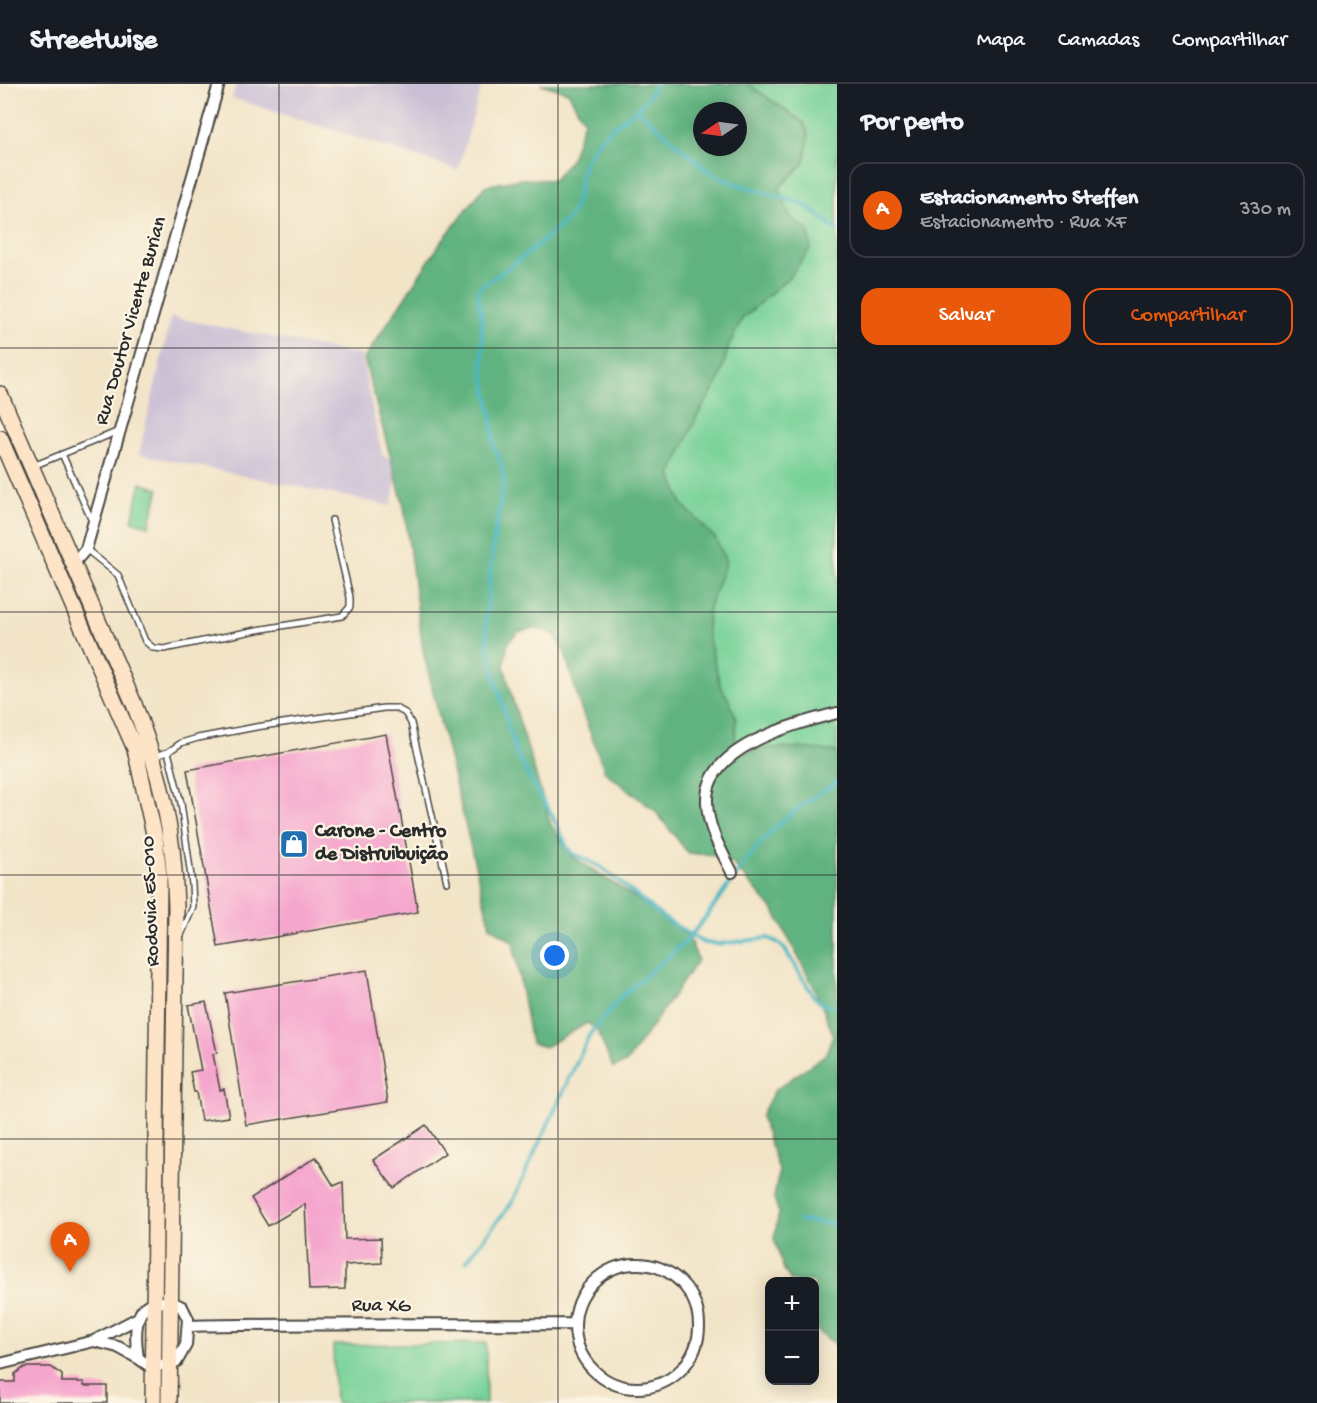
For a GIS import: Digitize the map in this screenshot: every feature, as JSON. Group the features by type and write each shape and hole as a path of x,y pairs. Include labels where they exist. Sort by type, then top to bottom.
{"main road":[{"name":"Rodovia ES-010","path":"0,394 134,704 161,754 163,791 173,844 176,882 169,1403"},
{"name":"Rodovia ES-010","path":"0,438 135,749 155,838 159,877 153,1403"}],"street":[{"name":"Rua Doutor Vicente Burian","path":"73,564 86,549 219,84"},
{"path":"732,872 713,833 707,803 710,784 721,765 751,744 778,730 837,713"},
{"path":"624,1264 644,1264 664,1269 673,1275 693,1298 699,1318 699,1339 691,1358 678,1374 669,1380 660,1385 640,1389 620,1387 601,1378 586,1363 577,1345 574,1324 578,1304 589,1286 604,1272 624,1264"},
{"path":"94,1341 118,1347 142,1362 153,1366 170,1365 177,1362 186,1345 188,1326 186,1312 182,1306 171,1302 154,1302 144,1308 136,1324 138,1358"},
{"path":"0,1364 94,1341 138,1318"},
{"name":"Rua XG","path":"188,1326 300,1323 574,1324"}],"lane":[{"path":"31,466 119,431"},
{"path":"62,454 93,523"},
{"path":"86,549 118,575 145,641 153,648 164,649 342,616 350,607 350,597 332,520"},
{"path":"161,754 189,740 337,714 396,708 405,713 411,723 447,882"}],"shaded area":[{"path":"236,84 482,84 458,170 232,98"},
{"path":"171,317 361,355 382,455 399,463 391,506 139,454"}],"green space":[{"path":"540,84 748,84 804,123 809,136 804,163 779,188 790,217 809,231 811,248 790,276 742,319 729,345 719,381 697,416 671,475 682,504 716,539 726,562 709,607 707,631 720,685 736,718 735,745 744,753 767,748 802,748 837,752 837,1346 819,1332 819,1277 788,1277 774,1239 779,1213 774,1198 779,1170 761,1116 774,1091 826,1054 833,1034 815,989 774,911 733,864 720,856 688,853 656,812 605,772 580,706 565,653 555,635 544,630 531,629 518,632 508,642 504,665 551,825 572,856 652,909 689,937 698,960 626,1063 613,1068 597,1030 587,1023 545,1047 531,1043 513,942 490,926 423,651 404,507 364,359 442,241 485,186 521,179 554,180 571,159 584,121 568,92"},
{"path":"748,84 837,84 837,752 802,748 767,748 744,753 734,745 736,718 720,685 707,631 709,607 726,561 697,520 682,504 671,475 697,416 719,381 729,345 742,319 790,276 809,231 790,217 779,188 804,163 809,136 804,123"},
{"path":"141,483 159,489 149,526 132,521"},
{"path":"486,1343 486,1403 335,1403 333,1345"}],"building":[{"path":"386,734 418,912 218,947 187,770"},
{"path":"367,970 388,1102 246,1125 225,993"},
{"path":"206,1002 217,1053 213,1054 220,1090 224,1089 229,1117 201,1121 190,1072 201,1070 188,1005"},
{"path":"426,1125 445,1153 394,1188 373,1160"},
{"path":"316,1157 334,1186 343,1182 345,1239 381,1238 382,1263 345,1265 345,1289 309,1290 305,1204 268,1226 251,1198"},
{"path":"25,1367 51,1367 62,1375 62,1382 84,1382 84,1386 107,1386 107,1403 0,1403 0,1382 15,1382 15,1374"}],"waterway":[{"path":"655,84 644,102 605,134 592,150 585,162 574,208 567,220 525,255 479,288 483,370 494,445 502,467 504,482 494,538 486,621 487,638 495,678 517,755 572,853 601,867 665,919 704,943 719,944 768,938 777,942 784,948 813,995 823,1005 837,1006"},
{"path":"637,109 704,168 739,185 803,204 837,230"},
{"path":"691,935 764,839 799,808 837,782"},
{"path":"466,1261 511,1204 590,1034 622,996 692,936"},
{"path":"800,1221 837,1224"}],"place":[{"name":"Carone - Centro de Distruibuição","path":"294,844"},
{"name":"Estacionamento Steffen","path":"70,1272"}]}
